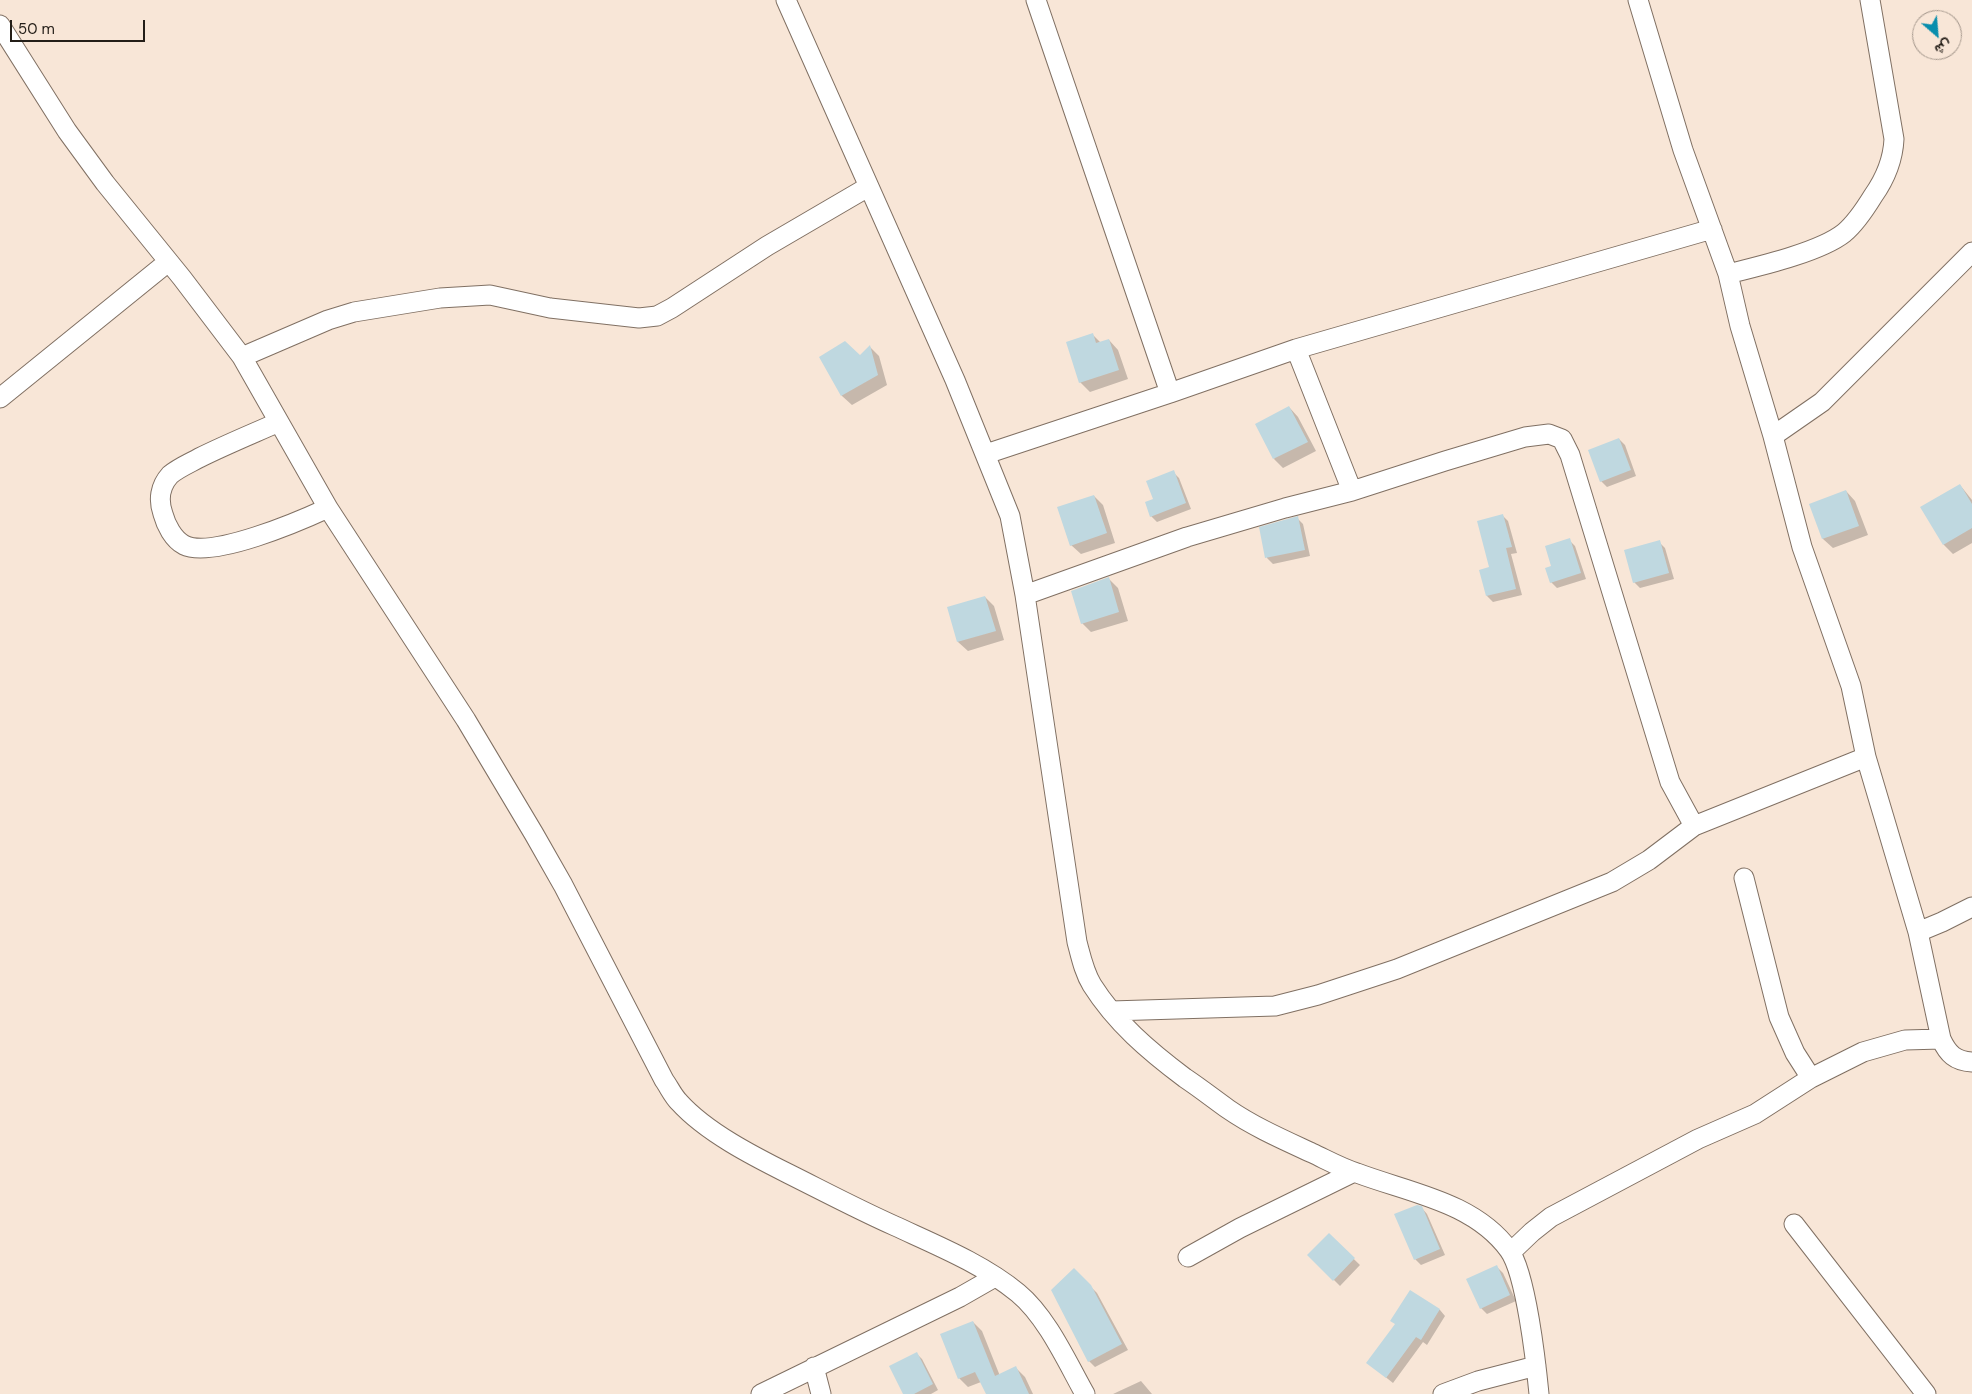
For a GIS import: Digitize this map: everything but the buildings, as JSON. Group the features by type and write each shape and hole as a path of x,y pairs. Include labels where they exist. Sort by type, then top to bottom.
{"street":[{"path":"786,0 955,380 1010,516 1025,595 1077,942 1084,967 1092,984 1111,1011 1136,1039 1229,1110 1290,1143 1354,1172 1407,1189 1458,1209 1488,1228 1511,1252 1522,1283 1539,1394"},
{"path":"1036,0 1170,393"},
{"path":"1638,0 1683,150 1728,274 1740,326 1773,436 1802,547 1851,686 1866,757 1918,932 1941,1039 1947,1051 1954,1058 1972,1062"},
{"path":"1728,274 1824,246 1845,233 1865,208 1883,180 1892,158 1894,139 1870,0"},
{"path":"0,25 67,130 105,183 182,278 242,357 328,508 466,720 534,834 568,894 664,1080 678,1102 725,1140 759,1159 931,1242 995,1277 1019,1294 1049,1331 1085,1394"},
{"path":"242,357 337,317 354,312 440,298 490,295 550,308 607,316 639,318 657,316 767,246 868,187"},
{"path":"986,454 1296,349 1712,229"},
{"path":"1773,436 1822,402 1972,252"},
{"path":"0,398 168,262"},
{"path":"1296,349 1352,491"},
{"path":"279,422 209,453 170,475 162,488 160,500 170,532 184,545 192,547 232,543 268,533 328,508"},
{"path":"1025,595 1187,537 1260,515 1352,491 1525,437 1549,434 1562,439 1570,455 1670,782 1694,826"},
{"path":"1111,1011 1275,1006 1362,981 1397,969 1612,882 1655,855 1694,826 1866,757"},
{"path":"1744,878 1778,1017 1795,1053 1811,1078"},
{"path":"1918,932 1972,907"},
{"path":"1511,1252 1551,1217 1655,1161 1766,1108 1811,1078 1837,1064 1879,1046 1911,1039 1941,1039"},
{"path":"1188,1257 1248,1224 1354,1172"},
{"path":"1794,1224 1926,1394"},
{"path":"761,1394 960,1297 995,1277"},
{"path":"1443,1394 1478,1381 1536,1366"},
{"path":"814,1367 821,1394"}]}
